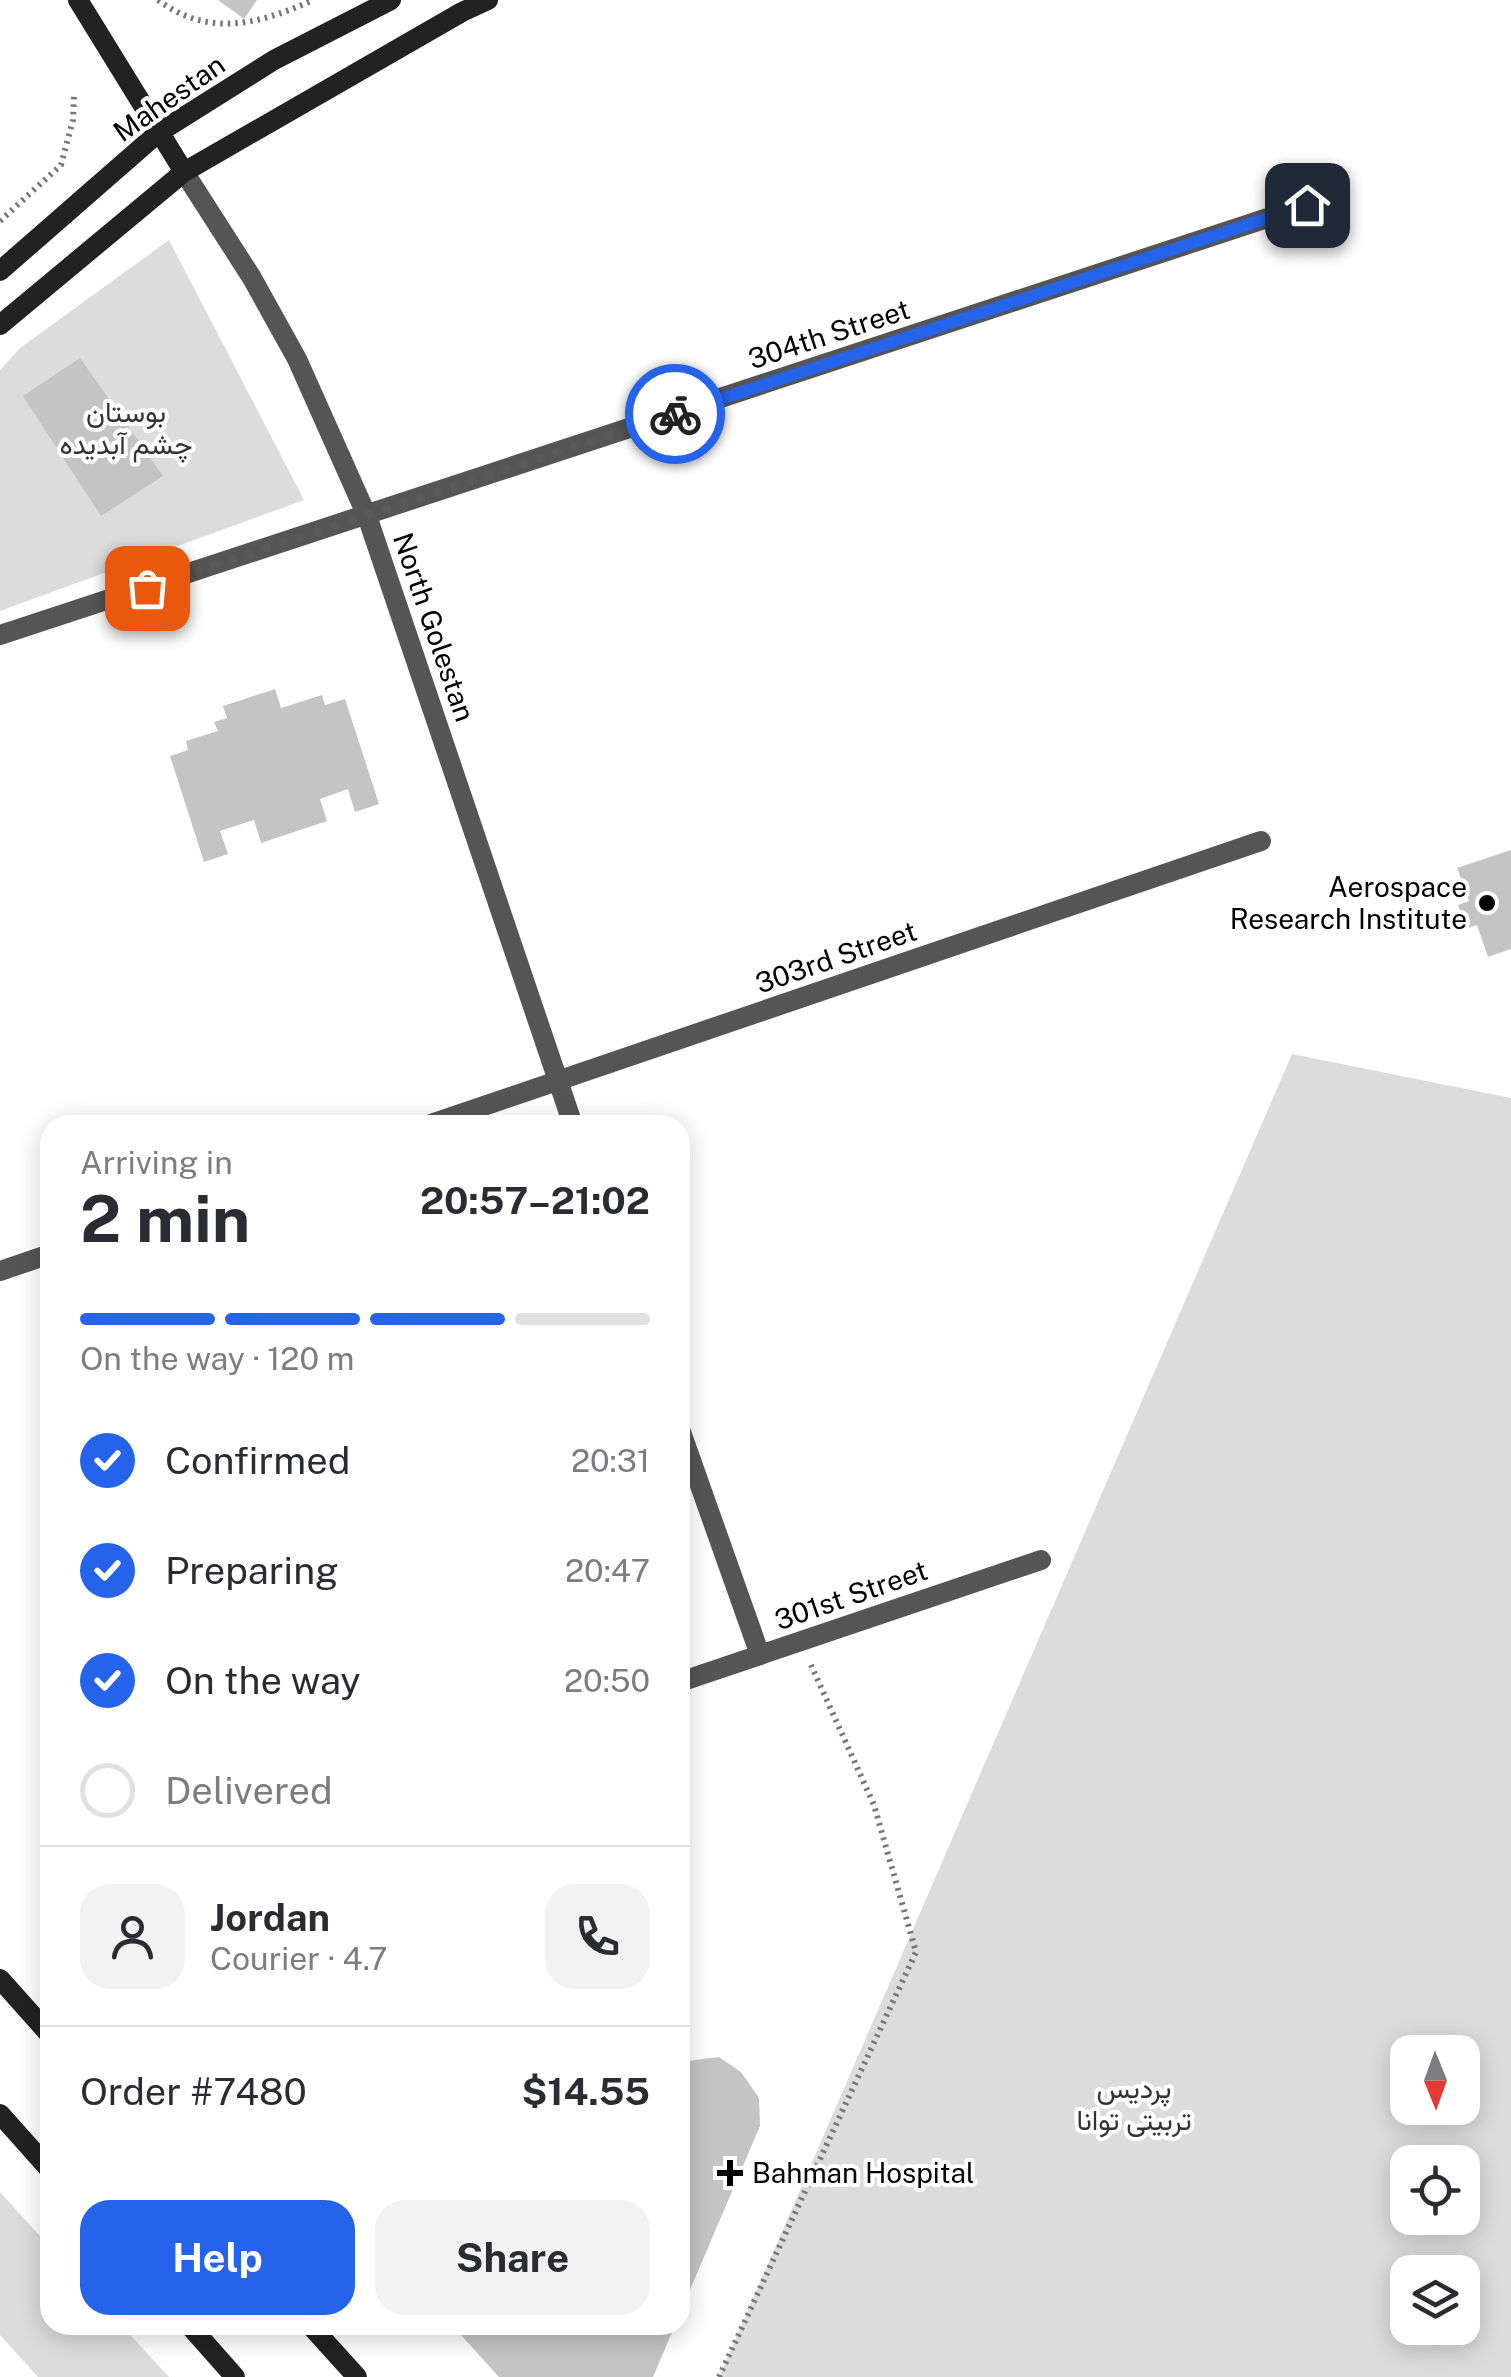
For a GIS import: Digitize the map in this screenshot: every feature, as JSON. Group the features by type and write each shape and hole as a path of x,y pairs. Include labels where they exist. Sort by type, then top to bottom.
{"street":[{"path":"78,0 184,172"},
{"name":"Mahestan","path":"0,271 158,132 274,60 390,0"},
{"path":"0,325 184,172 488,0"},
{"name":"North Golestan","path":"184,172 279,325 367,516 569,1115"},
{"name":"304th Street","path":"0,635 1307,205"},
{"name":"303rd Street","path":"457,1115 1261,841"},
{"path":"0,1270 40,1257"},
{"path":"690,1457 760,1655"},
{"name":"301st Street","path":"690,1679 1040,1560"},
{"path":"0,1979 40,2024"},
{"path":"0,2114 40,2159"},
{"path":"197,2335 235,2377"},
{"path":"319,2335 357,2377"}],"path":[{"path":"158,0 180,16 212,23 254,23 313,0"},
{"path":"0,221 61,165 74,120 74,96"},
{"path":"719,2377 916,1952 874,1805 801,1641"}],"green space":[{"name":"بوستان چشم آبدیده","path":"169,240 304,500 0,611 0,370 20,348"},
{"name":"پردیس تربیتی توانا","path":"1292,1054 1511,1098 1511,2377 719,2377"},
{"path":"0,2192 40,2236 40,2335 130,2335 169,2377 38,2377 0,2335"}],"building":[{"path":"218,0 257,0 244,19"},
{"path":"80,358 163,476 101,516 23,396"},
{"path":"275,689 281,708 322,695 325,705 345,699 379,804 355,812 348,789 320,799 327,821 261,843 254,820 220,831 228,854 204,862 170,756 188,750 186,741 218,731 214,722 227,718 223,706"},
{"name":"Aerospace Research Institute","path":"1511,850 1511,949 1488,957 1477,925 1466,929 1458,905 1469,901 1457,868"},
{"path":"719,2057 741,2072 759,2098 760,2126 690,2290 690,2061"},
{"path":"461,2335 671,2335 653,2377 499,2377"}],"way so far":[{"path":"147,588 675,414"}],"place":[{"name":"Aerospace Research Institute","path":"1487,903"},
{"name":"Bahman Hospital","path":"730,2173"}],"route":[{"path":"675,414 1307,205"}]}
